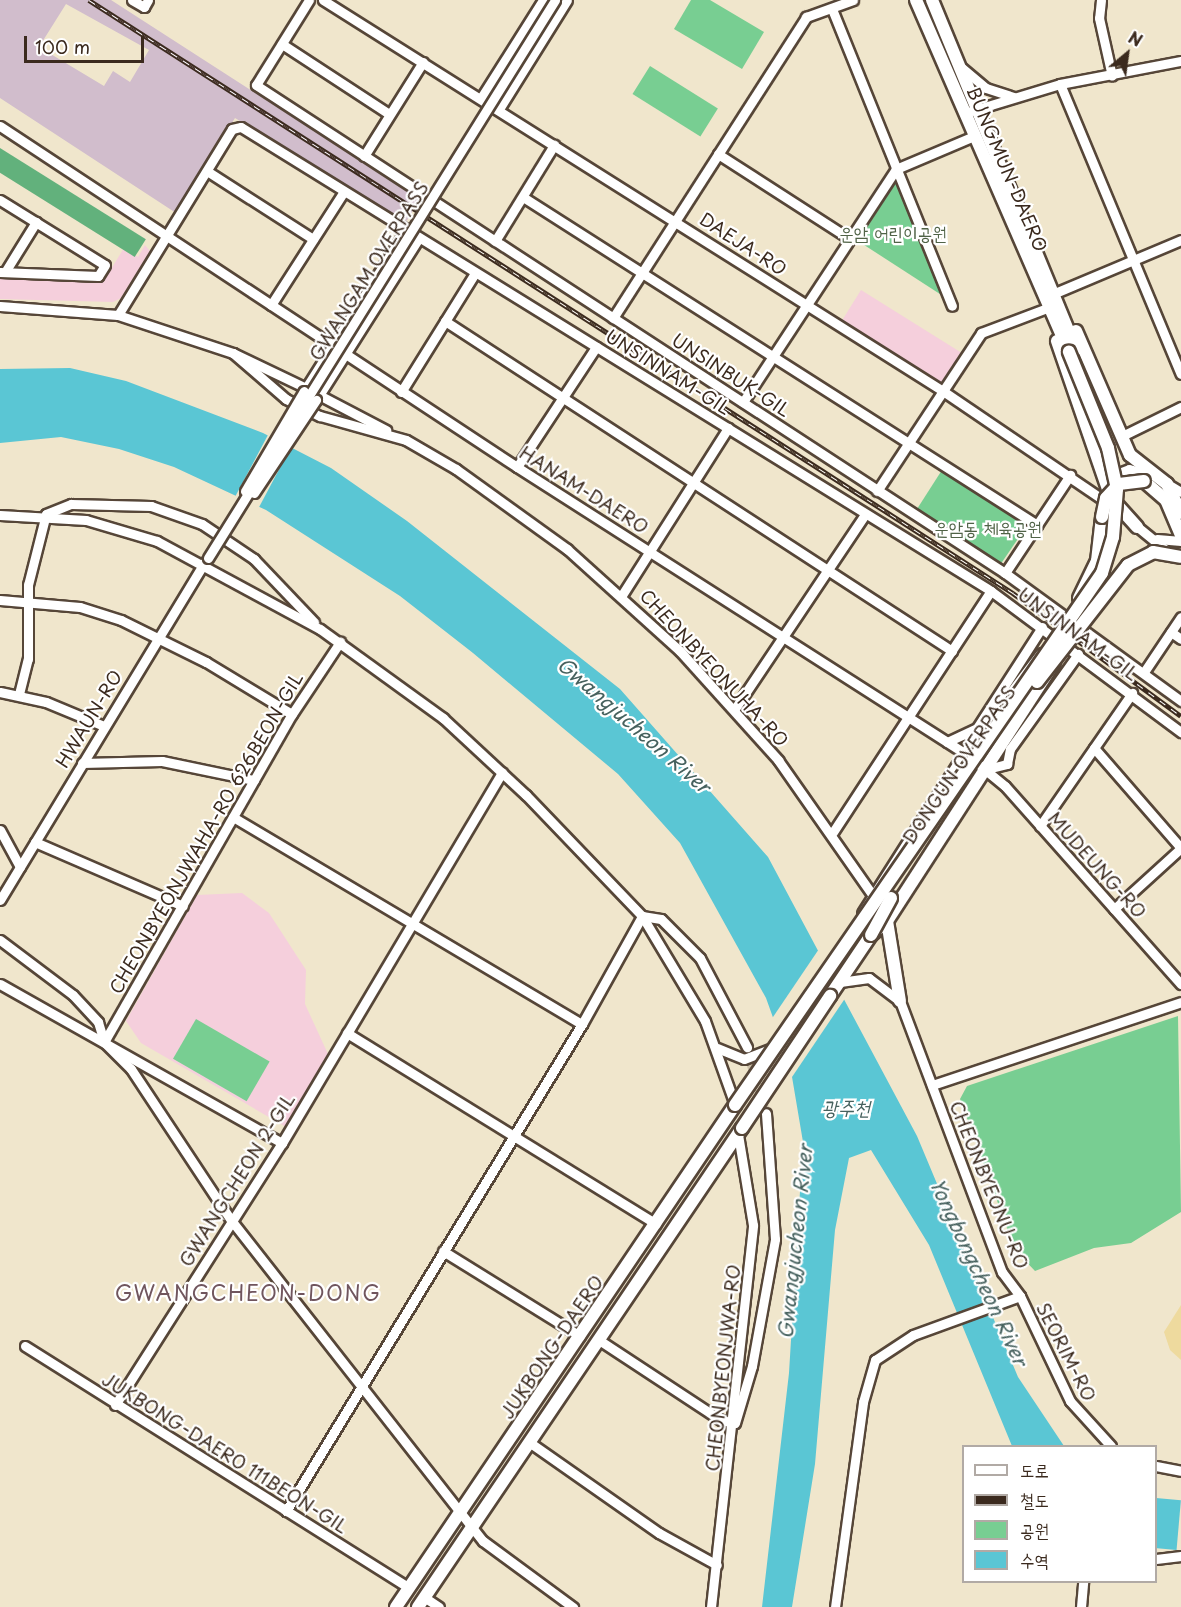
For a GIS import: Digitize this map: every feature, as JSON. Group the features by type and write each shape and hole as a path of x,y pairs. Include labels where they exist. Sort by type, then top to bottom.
{"main road":[{"name":"BUNGMUN-DAERO","path":"916,0 1047,308 1072,350"},
{"name":"BUNGMUN-DAERO","path":"932,0 1055,293 1072,350"},
{"path":"1055,293 1130,455 1167,484 1181,513"},
{"path":"1047,308 1111,498 1137,527"},
{"name":"DONGUN OVERPASS","path":"863,915 879,902 1042,655 1102,573 1118,500 1108,448 1072,350"},
{"name":"DONGUN OVERPASS","path":"1072,350 1124,486 1115,562 1084,621"},
{"name":"DONGUN OVERPASS","path":"1074,612 1097,561 1106,498 1119,484 1132,480 1157,488 1181,535"},
{"name":"DONGUN OVERPASS","path":"871,935 878,917 981,764 1084,621 1141,557 1164,552 1181,557"},
{"path":"863,915 872,894 966,754 1042,655"},
{"path":"871,935 887,921 1002,747 1054,663"},
{"name":"JUKBONG-DAERO","path":"396,1607 463,1513 863,915"},
{"path":"887,921 900,1001"},
{"name":"JUKBONG-DAERO","path":"421,1602 871,935"}],"street":[{"path":"132,0 146,4"},
{"path":"309,0 282,44 389,114"},
{"name":"DAEJA-RO","path":"323,0 943,391 1098,494 1137,527"},
{"path":"481,98 543,0"},
{"name":"GWANGAM OVERPASS","path":"208,558 555,0"},
{"path":"498,109 567,0"},
{"path":"614,318 674,220 806,17 853,0"},
{"path":"1101,0 1099,18 1112,76"},
{"path":"832,9 952,306"},
{"name":"UNSINBUK-GIL","path":"282,44 256,85 1005,573 1181,701"},
{"path":"964,114 1060,84 1112,76 1181,61"},
{"path":"364,156 423,62"},
{"path":"958,63 986,88 1014,97"},
{"path":"1060,84 1181,374"},
{"name":"HANAM-DAERO","path":"0,126 401,392 987,769"},
{"name":"UNSINNAM-GIL","path":"166,236 232,129 241,127 343,193 990,591 1132,693 1181,732"},
{"path":"743,402 896,169 974,136"},
{"path":"495,241 554,145"},
{"path":"718,154 850,239"},
{"path":"207,171 313,239"},
{"path":"271,305 343,193"},
{"path":"523,197 1036,525"},
{"path":"1,203 105,265 98,276 3,272"},
{"path":"3,272 36,222"},
{"path":"238,510 252,473 405,231"},
{"path":"118,315 166,236"},
{"path":"238,510 268,478 418,238"},
{"path":"1055,293 1181,240"},
{"path":"401,392 475,273"},
{"name":"CHEONBYEONUHA-RO","path":"0,306 118,315 233,353 305,390"},
{"path":"877,491 981,333 1047,308"},
{"path":"445,321 764,526 952,651"},
{"path":"517,467 596,347"},
{"name":"CHEONBYEONUHA-RO","path":"233,353 286,399 320,416 405,440"},
{"name":"CHEONBYEONUHA-RO","path":"317,397 405,440 506,504 622,595 734,710 833,832 872,894"},
{"path":"1122,436 1181,407"},
{"path":"622,595 728,428"},
{"path":"1098,494 1106,480 1129,469 1181,492"},
{"path":"1005,573 1070,475"},
{"path":"46,514 71,504 127,504 189,518 254,559 320,628"},
{"path":"19,694 28,659 28,598 46,514"},
{"path":"0,515 46,514 123,527 320,628 443,718 502,772 642,916 716,1046 735,1105"},
{"path":"734,710 865,514"},
{"path":"1137,527 1161,542 1181,540"},
{"path":"1137,527 1181,562"},
{"name":"HWAUN-RO","path":"0,900 158,636 208,558"},
{"path":"833,832 990,591"},
{"path":"0,600 28,598 104,613 158,636 292,714"},
{"path":"1144,672 1181,617"},
{"path":"947,742 977,728 1042,627"},
{"path":"1171,632 1181,639"},
{"name":"CHEONBYEONJWAHA-RO 626BEON-GIL","path":"104,1042 292,714 340,642"},
{"path":"987,769 1006,764 1010,749 1078,654"},
{"path":"0,692 19,694 104,726"},
{"path":"1040,826 1132,693"},
{"path":"1094,748 1181,848 1114,909"},
{"path":"82,763 162,761 254,780"},
{"name":"MUDEUNG-RO","path":"987,769 1181,984"},
{"name":"GWANGCHEON 2-GIL","path":"115,1405 282,1143 502,772"},
{"path":"233,817 582,1024"},
{"path":"0,830 20,867"},
{"path":"35,842 183,906"},
{"path":"286,1511 363,1388 513,1134 582,1024 642,916"},
{"path":"642,916 661,919 700,958 747,1047"},
{"path":"0,940 73,995 98,1022 104,1042 131,1069 231,1220 472,1526 500,1557 573,1607"},
{"path":"840,982 869,978 900,1001"},
{"path":"0,984 282,1143"},
{"name":"CHEONBYEONU-RO","path":"835,1607 870,1370 891,1346 955,1319 1020,1296 1002,1272 900,1001"},
{"path":"932,1085 1181,1002"},
{"path":"347,1033 656,1224"},
{"path":"716,1046 744,1059 772,1048"},
{"path":"599,1340 721,1420 735,1423 752,1366 775,1239 766,1113"},
{"name":"CHEONBYEONJWA-RO","path":"711,1607 735,1423 753,1225 740,1131"},
{"path":"443,1251 580,1336"},
{"name":"SEORIM-RO","path":"1020,1296 1070,1401 1110,1445"},
{"name":"JUKBONG-DAERO 111BEON-GIL","path":"25,1346 115,1405 409,1588"},
{"path":"529,1442 685,1549 717,1564"},
{"path":"1157,1466 1181,1471"},
{"path":"1157,1559 1181,1556"},
{"path":"1081,1607 1083,1583"},
{"path":"421,1602 439,1607"}],"shaded area":[{"path":"0,0 111,0 420,199 406,222 235,118 176,213 0,98","holes":["66,4 149,50 130,82 113,71 104,86 39,47"]},
{"path":"145,245 150,251 121,298 113,302 0,299 0,277 103,282 124,248 138,257"},
{"path":"861,290 961,353 940,386 840,324"},
{"path":"242,893 269,913 306,970 305,1004 328,1054 286,1127 141,1043 126,1021 197,895"}],"green space":[{"path":"691,0 710,0 764,32 742,69 674,29"},
{"path":"650,66 718,108 700,136 633,94"},
{"path":"0,148 146,239 135,257 0,173"},
{"name":"운암 어린이공원","path":"898,179 943,296 858,241"},
{"name":"운암동 체육공원","path":"942,470 1023,523 1024,530 1000,565 917,509"},
{"path":"1178,1016 1181,1212 1131,1243 1094,1248 1035,1271 1015,1250 960,1099 967,1086"},
{"path":"196,1019 270,1062 247,1101 173,1059"}],"sand":[{"path":"1181,1305 1181,1360 1170,1350 1164,1332"}],"water":[{"name":"광주천","path":"70,368 126,381 263,433 331,468 407,521 620,689 768,857 917,1136 1018,1377 1063,1445 1012,1445 929,1245 871,1150 849,1158 835,1230 815,1464 792,1607 762,1607 789,1373 803,1142 790,1065 766,998 680,843 618,774 473,653 400,596 266,510 174,467 119,449 61,437 0,443 0,369"},
{"path":"1157,1498 1181,1500 1177,1550 1157,1548"}],"pier":[{"path":"269,433 292,445 257,511 234,499"},
{"path":"821,946 848,994 790,1080 771,1020"}],"tunnel":[{"path":"747,1050 766,1113"}],"railway":[{"path":"89,0 1013,593 1181,716"}],"district":[{"name":"GWANGCHEON-DONG","path":"248,1292"}],"water label":[{"name":"Gwangjucheon River","path":"634,725"},
{"name":"Gwangjucheon River","path":"795,1242"},
{"name":"Yongbongcheon River","path":"979,1272"}]}
